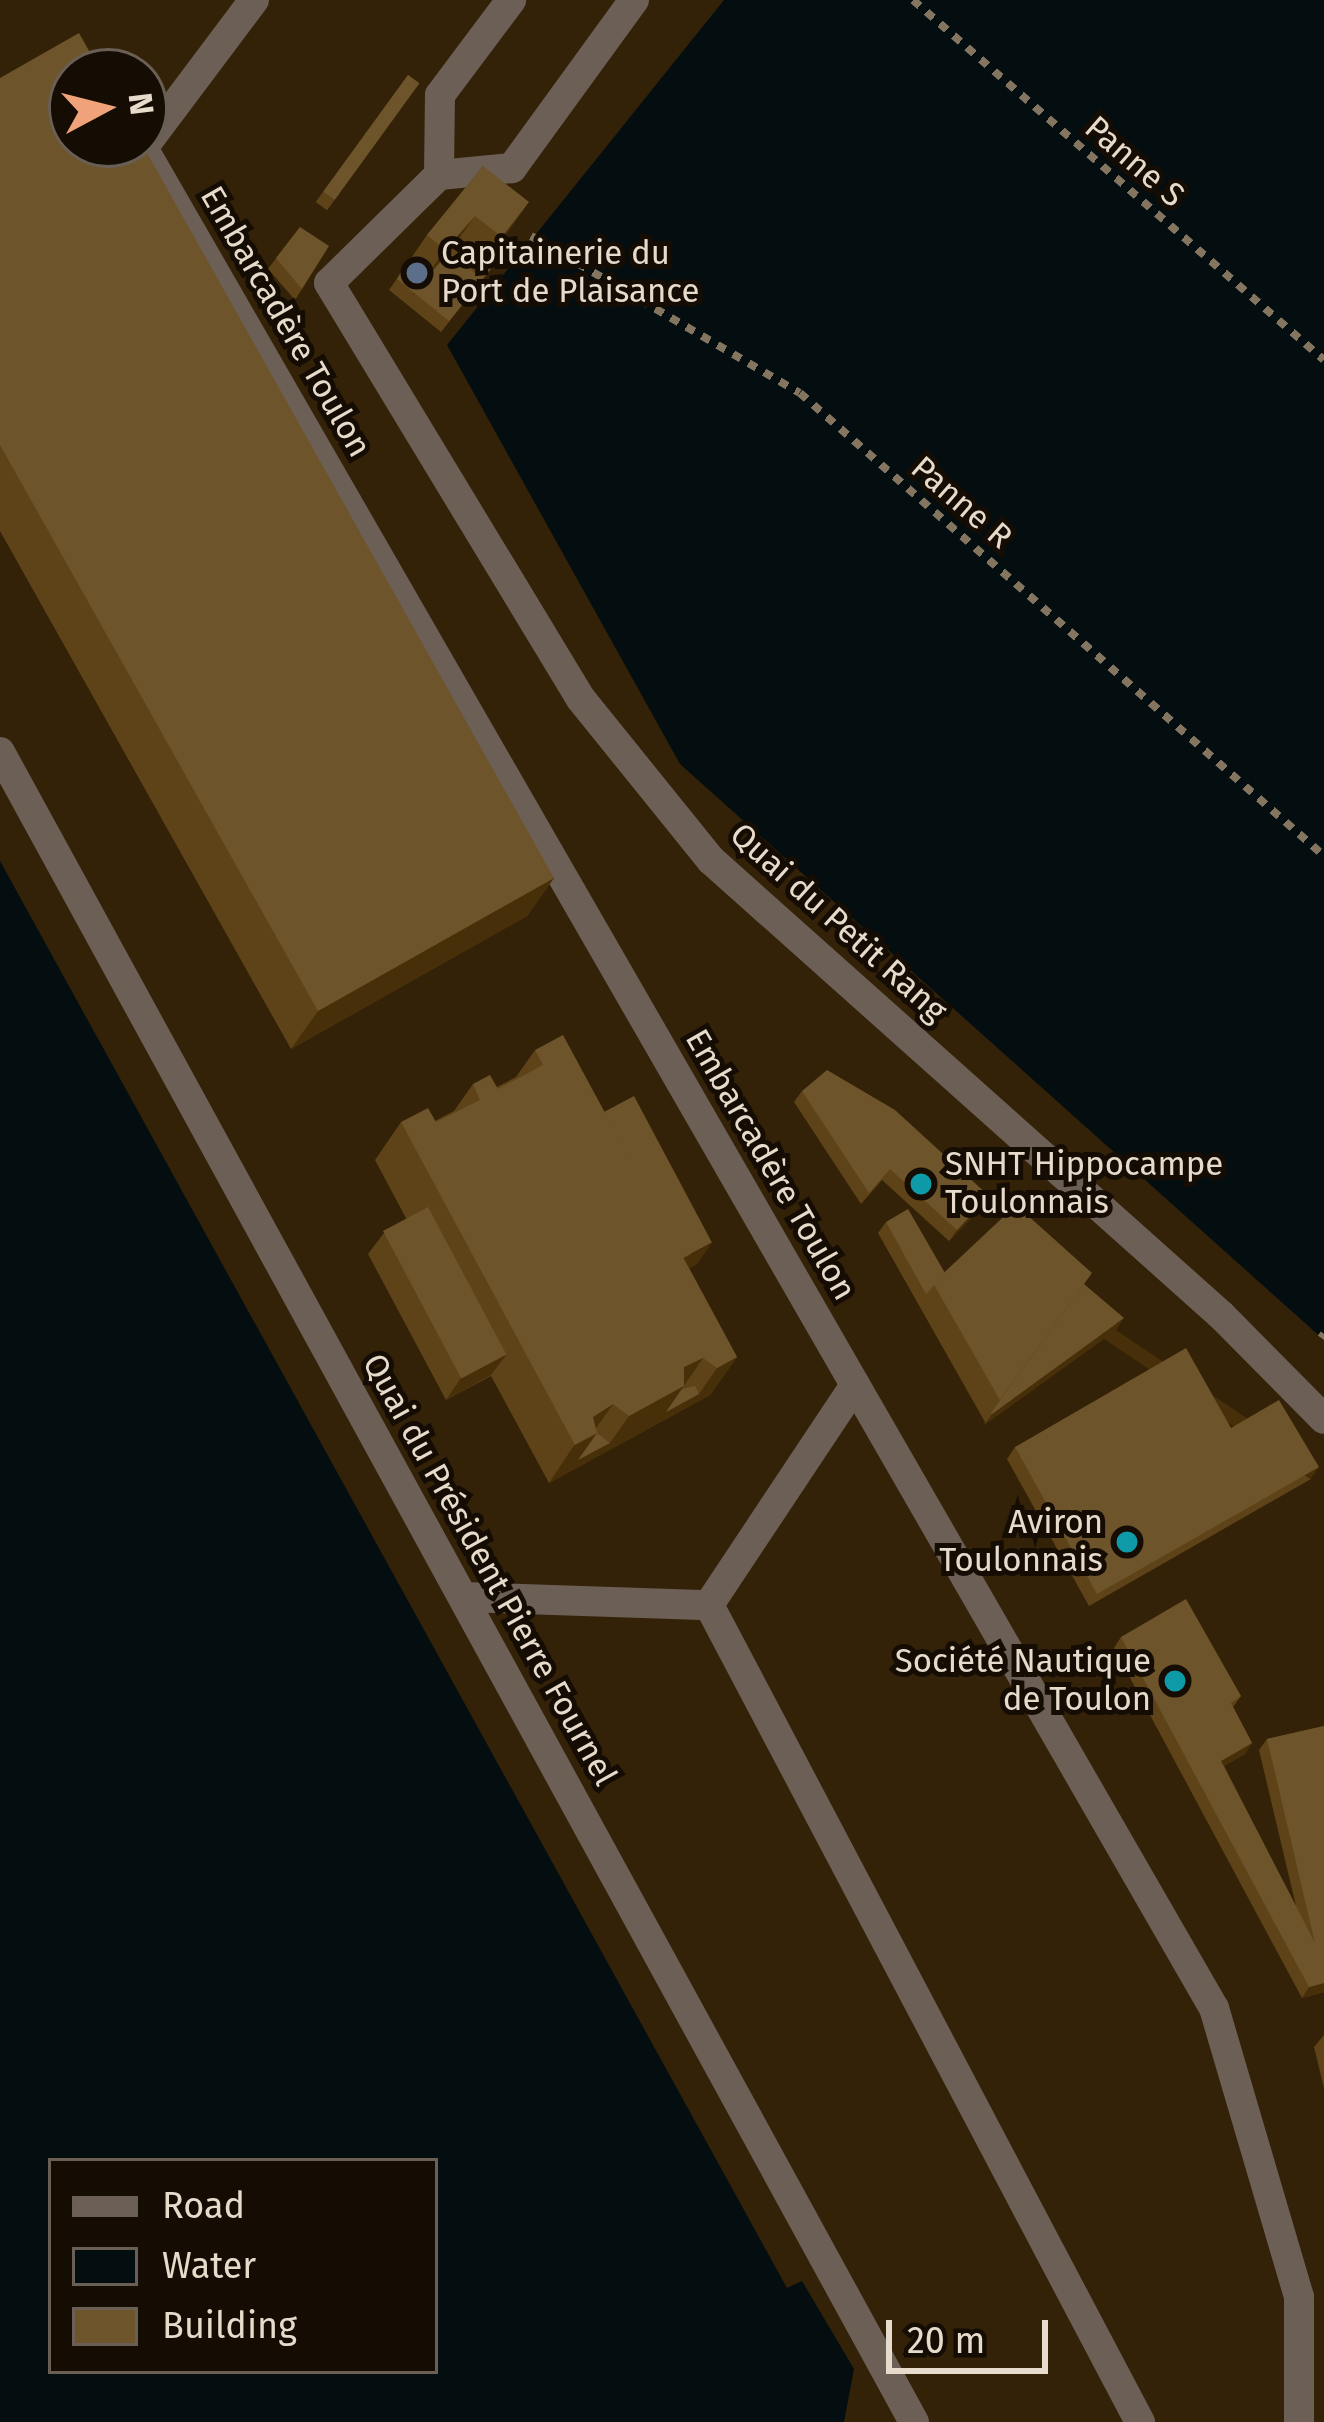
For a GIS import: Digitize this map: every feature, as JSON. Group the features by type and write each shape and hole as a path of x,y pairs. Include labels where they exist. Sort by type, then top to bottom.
{"lane":[{"name":"Embarcadère Toulon","path":"254,0 143,148 1214,2008 1299,2297 1299,2422"},
{"path":"511,0 440,95 439,176 512,168 634,0"},
{"name":"Quai du Petit Rang","path":"439,176 329,283 581,699 711,860 1221,1315 1324,1419"},
{"name":"Quai du Président Pierre Fournel","path":"0,752 914,2422"},
{"path":"709,1605 855,1385"},
{"path":"463,1597 709,1605"},
{"path":"709,1605 1140,2422"}],"path":[{"name":"Panne S","path":"913,0 1324,360"},
{"name":"Panne R","path":"531,236 800,393 1324,856"}],"water":[{"path":"724,0 1324,0 1324,1340 680,764 447,345"},
{"path":"0,861 787,2288 802,2281 854,2369 844,2422 0,2422"}],"building":[{"path":"79,33 87,48 53,48"},
{"path":"48,51 48,168 155,168 554,878 318,1011 0,445 0,78"},
{"path":"408,75 419,83 335,200 323,191"},
{"path":"483,166 529,202 502,237 475,216 445,250 427,235"},
{"path":"300,227 329,246 302,289 276,258"},
{"path":"504,239 510,245 449,321 397,279 401,272 419,286 449,252 476,274"},
{"path":"563,1035 737,1357 717,1368 703,1358 684,1367 684,1386 629,1416 613,1404 593,1417 597,1433 575,1445 401,1122 428,1108 436,1122 480,1100 473,1084 490,1075 498,1089 543,1065 535,1050"},
{"path":"827,1070 895,1110 989,1196 957,1230 890,1169 869,1193 802,1091"},
{"path":"634,1096 712,1243 682,1259 604,1112"},
{"path":"1016,1205 1092,1273 1000,1400 933,1283"},
{"path":"428,1207 506,1354 461,1378 383,1231"},
{"path":"908,1209 945,1273 926,1294 886,1222"},
{"path":"1084,1284 1124,1318 992,1414 991,1413"},
{"name":"Aviron Toulonnais","path":"1186,1348 1231,1428 1279,1400 1319,1467 1097,1594 1015,1447"},
{"path":"695,1386 699,1394 666,1412 682,1389"},
{"path":"597,1433 610,1443 578,1460"},
{"path":"1186,1599 1241,1696 1231,1703 1252,1743 1221,1761 1315,1943 1267,1739 1324,1726 1324,1983 1309,1987 1121,1637"}],"place":[{"name":"Capitainerie du Port de Plaisance","path":"417,273"},
{"name":"SNHT Hippocampe Toulonnais","path":"921,1184"},
{"name":"Aviron Toulonnais","path":"1127,1542"},
{"name":"Société Nautique de Toulon","path":"1175,1681"}]}
